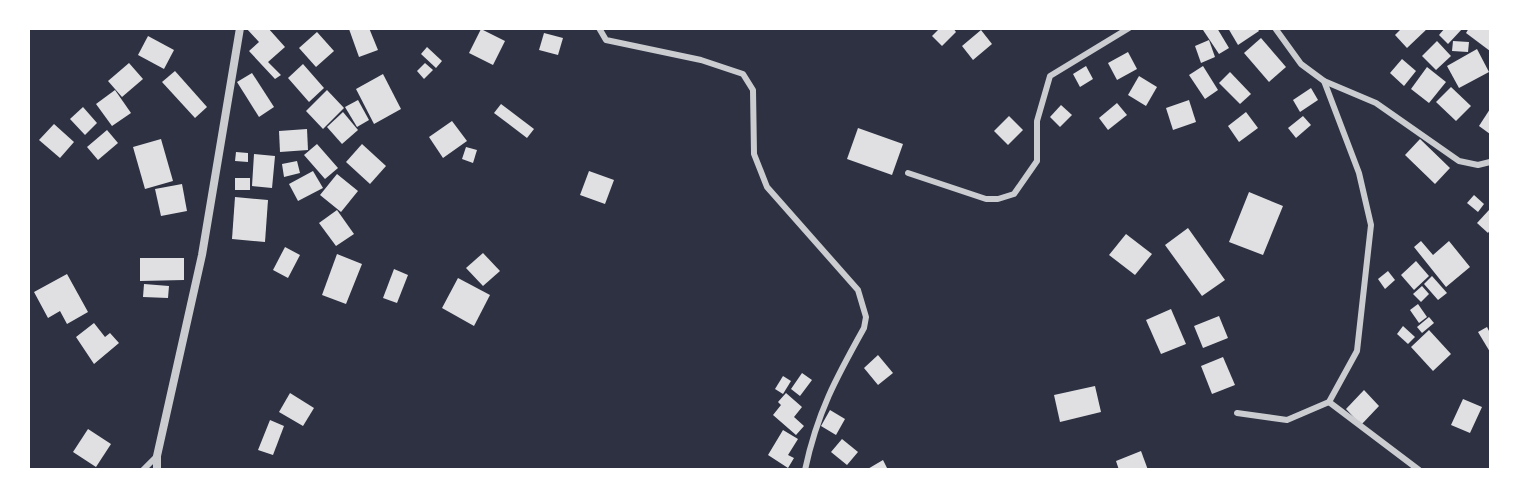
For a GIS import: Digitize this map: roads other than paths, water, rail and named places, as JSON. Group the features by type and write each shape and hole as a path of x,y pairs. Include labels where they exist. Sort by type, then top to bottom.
{"street":[{"path":"157,470 157,456 202,255 240,28"},
{"path":"599,28 606,40 701,60 743,74 753,90 754,154 767,187 858,290 866,317 864,328 827,394 812,436 806,470"},
{"path":"908,173 986,199 998,200 1014,194 1037,161 1037,121 1050,76 1129,28"},
{"path":"1275,28 1301,64 1324,81 1376,103 1459,161 1478,165 1491,162"},
{"path":"1238,413 1287,420 1329,402 1357,351 1371,225 1359,173 1324,81"},
{"path":"1329,402 1419,470"},
{"path":"143,470 157,456"}]}
